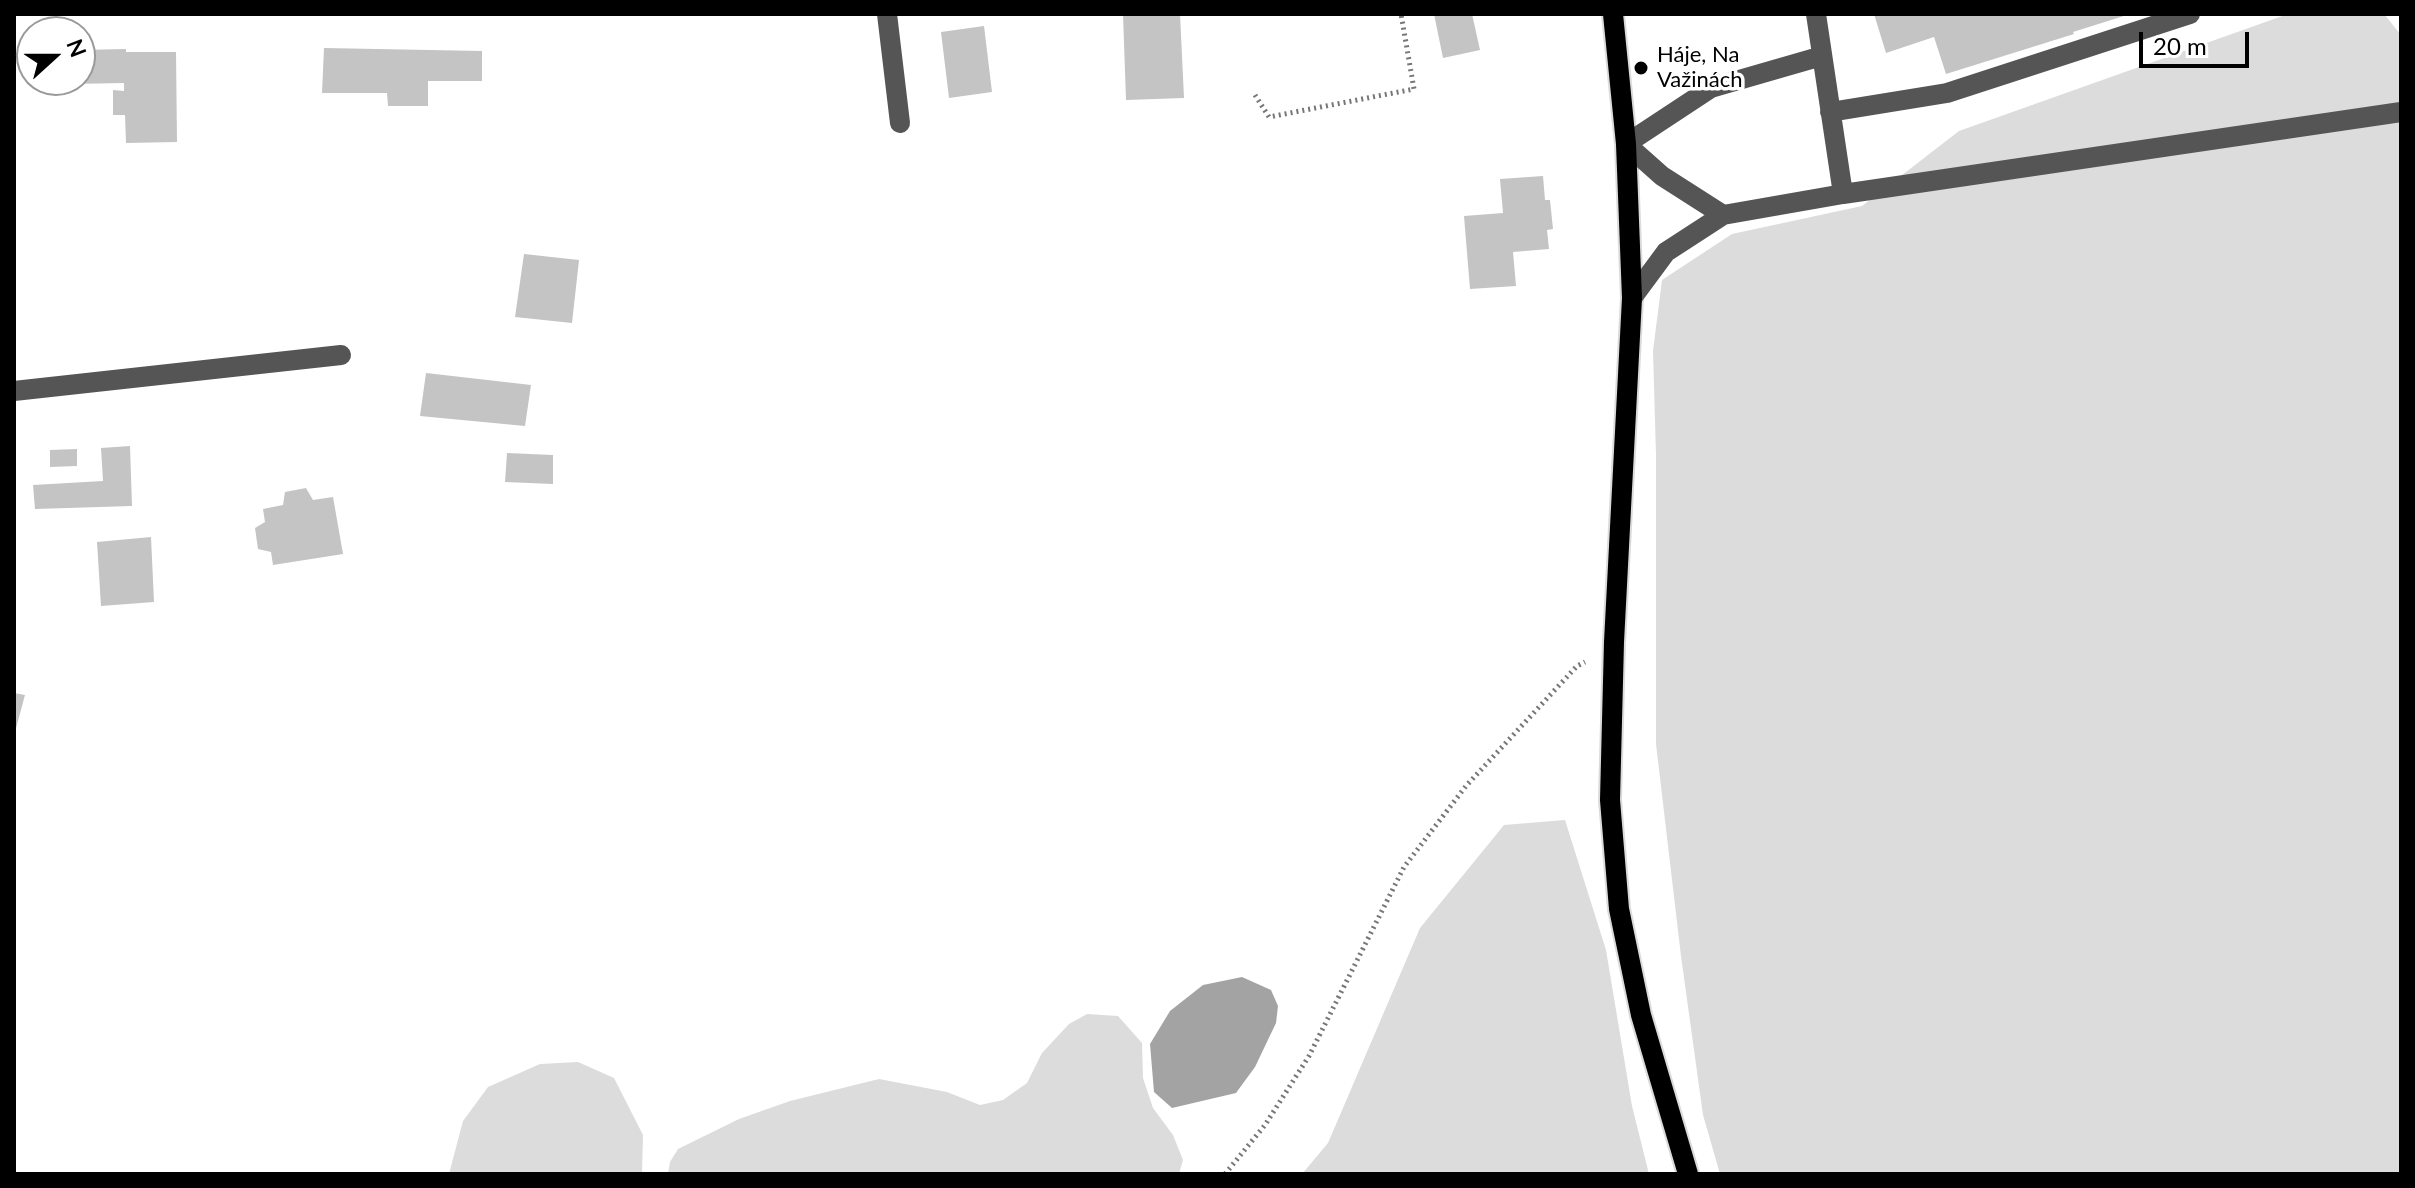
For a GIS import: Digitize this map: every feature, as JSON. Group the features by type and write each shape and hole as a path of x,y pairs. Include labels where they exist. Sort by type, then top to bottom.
{"main road":[{"path":"1613,14 1626,144 1632,298 1614,642 1610,800 1619,909 1641,1015 1688,1174"}],"street":[{"path":"892,14 900,123"},
{"path":"1816,14 1843,194"},
{"path":"1830,112 1947,93 2190,14"},
{"path":"1723,215 1662,176 1626,144 1711,88 1822,56"},
{"path":"1632,298 1666,252 1723,215 1843,194 2401,112"},
{"path":"14,391 341,355"}],"path":[{"path":"1255,95 1269,117 1414,89 1401,14"},
{"path":"1225,1174 1265,1125 1309,1056 1404,867 1466,786 1577,666 1614,642"}],"shaded area":[{"path":"2288,14 2384,14 2401,35 2401,1174 1720,1174 1703,1115 1656,744 1653,351 1662,280 1732,234 1862,206 1959,131"},
{"path":"1565,820 1606,950 1632,1106 1649,1174 1302,1174 1328,1143 1420,928 1504,825"},
{"path":"1242,977 1271,990 1278,1006 1276,1023 1255,1067 1236,1093 1172,1108 1154,1092 1150,1044 1170,1011 1203,985"},
{"path":"1087,1014 1118,1016 1142,1043 1143,1078 1153,1108 1173,1135 1183,1160 1179,1174 668,1174 670,1162 678,1149 739,1119 790,1101 879,1079 947,1092 980,1105 1003,1100 1027,1083 1042,1053 1069,1024"},
{"path":"578,1062 614,1078 643,1135 642,1174 449,1174 463,1121 488,1087 540,1064"}],"building":[{"path":"1123,14 1180,14 1184,98 1126,100"},
{"path":"1434,14 1472,14 1480,50 1443,58"},
{"path":"1874,14 2127,15 1946,74 1934,37 1886,53"},
{"path":"984,26 992,92 949,98 941,32"},
{"path":"324,48 482,51 482,81 428,81 428,106 388,106 387,93 322,93"},
{"path":"96,50 176,52 177,142 126,143 125,115 113,115 113,90 124,91 124,83 96,84"},
{"path":"1543,176 1545,200 1550,200 1553,229 1547,230 1549,249 1513,252 1516,286 1470,289 1464,216 1503,213 1500,179"},
{"path":"524,254 579,260 572,323 515,317"},
{"path":"426,373 531,385 525,426 420,416"},
{"path":"130,446 132,506 35,509 33,485 103,481 101,448"},
{"path":"77,449 77,466 50,467 50,450"},
{"path":"507,453 553,455 553,484 505,482"},
{"path":"306,488 313,500 333,497 343,554 273,565 271,552 258,549 255,528 265,522 263,509 283,505 285,492"},
{"path":"151,537 154,602 101,606 97,542"},
{"path":"14,693 25,695 15,732 14,732"}],"place":[{"name":"Háje, Na Važinách","path":"1641,68"}]}
